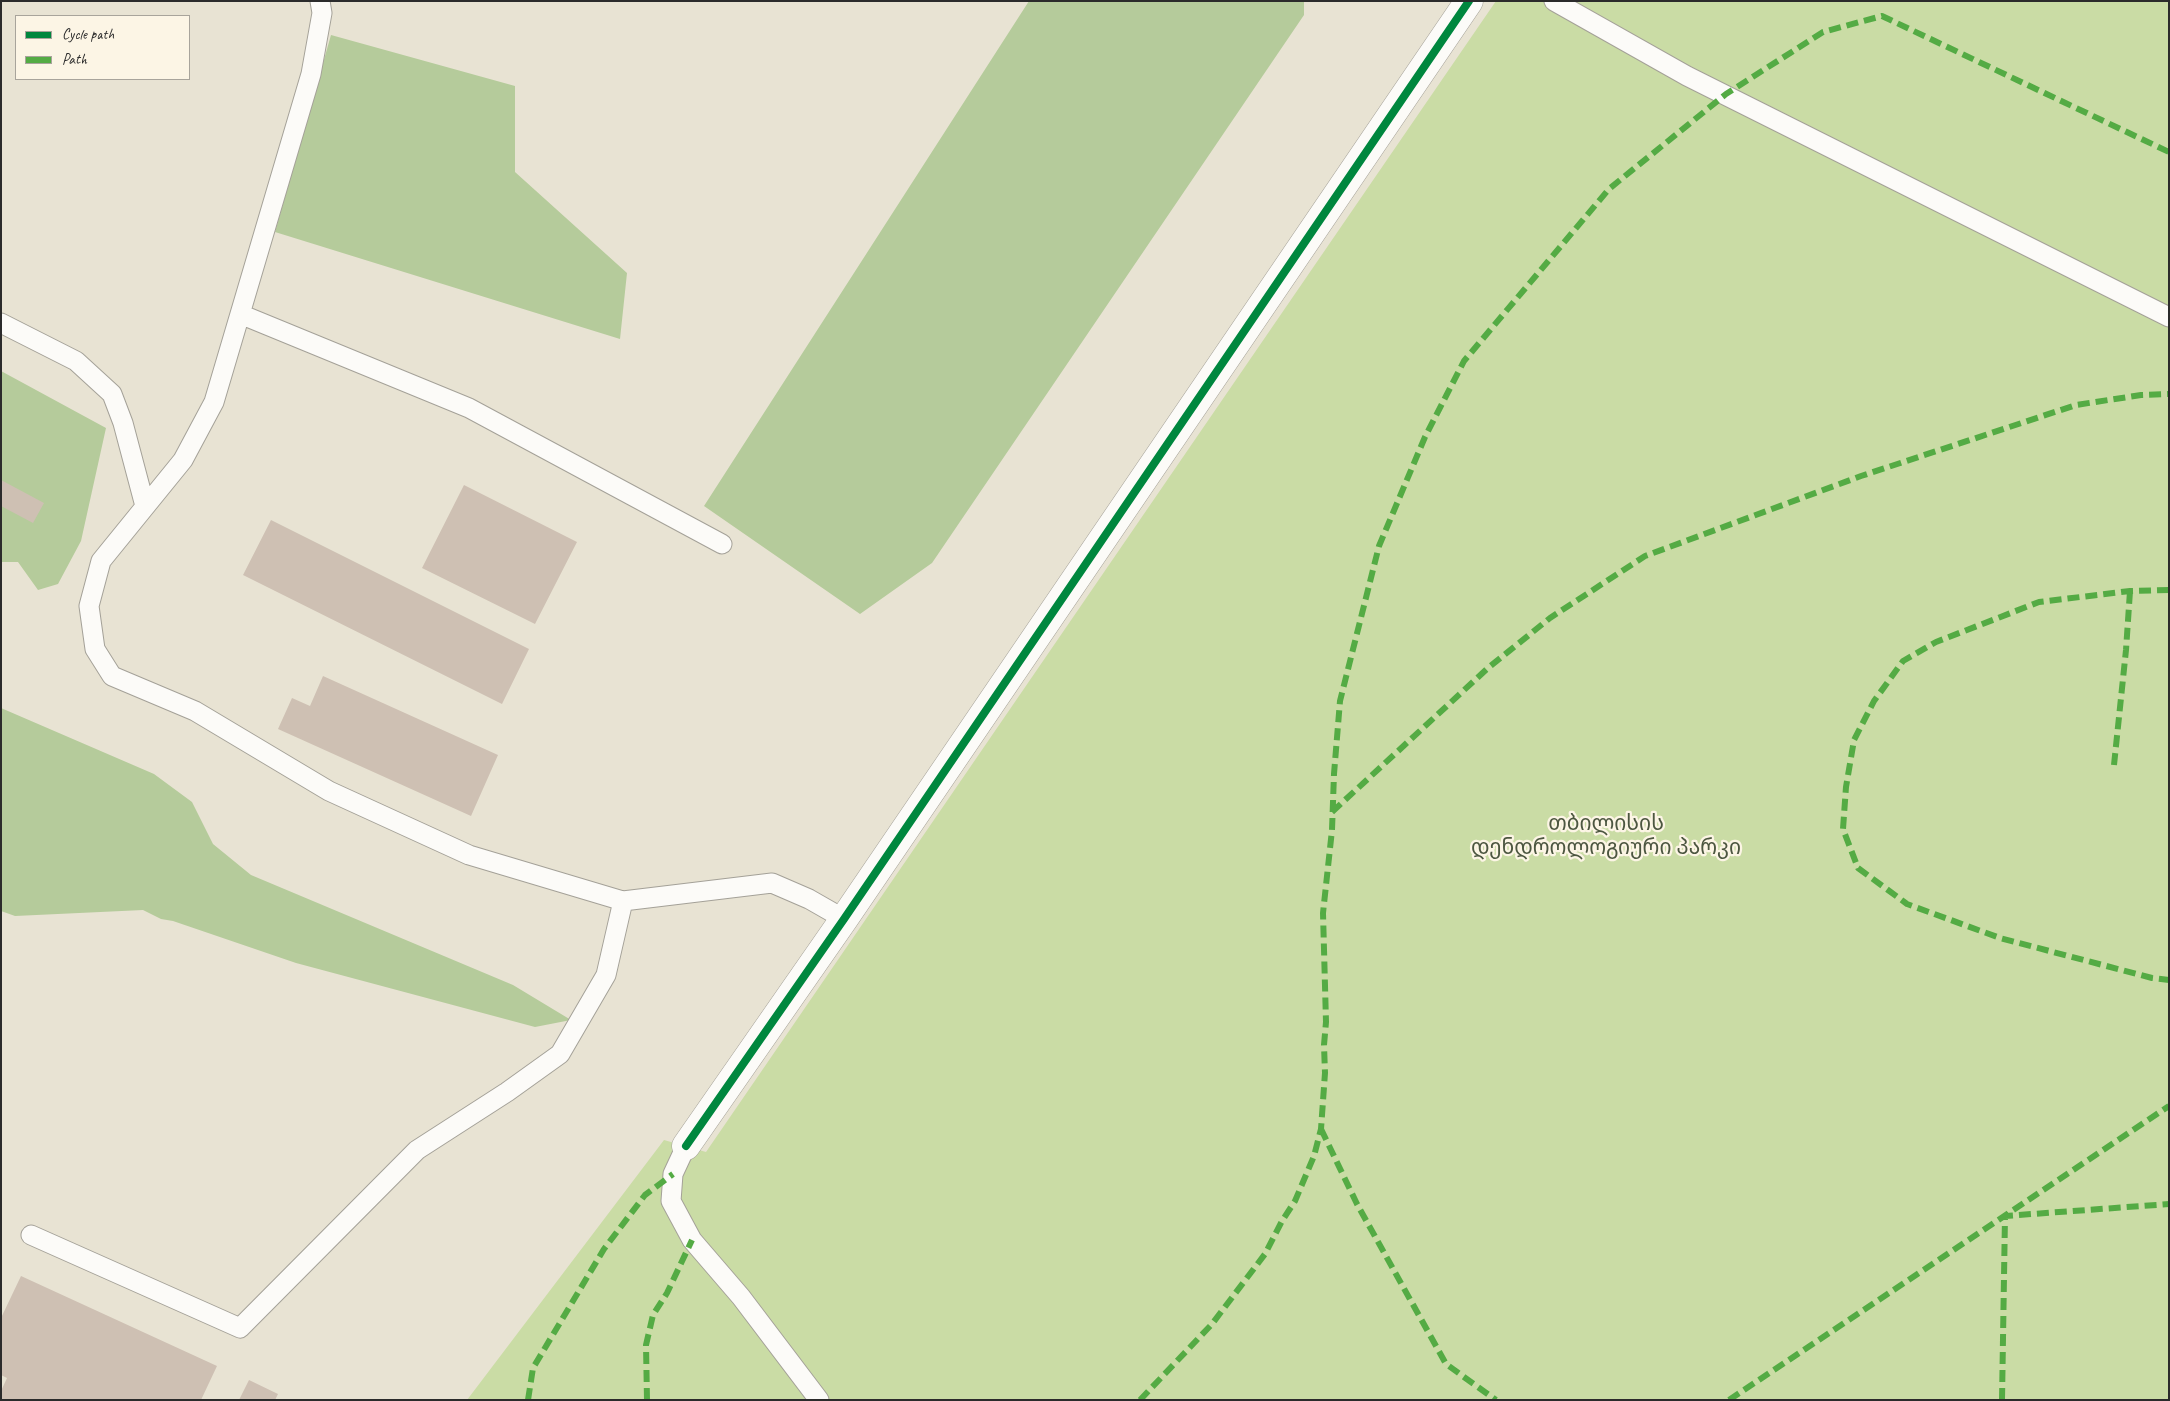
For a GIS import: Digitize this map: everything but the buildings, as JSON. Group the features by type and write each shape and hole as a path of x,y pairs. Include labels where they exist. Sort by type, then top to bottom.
{"street":[{"path":"686,1146 844,919 1468,1"}],"lane":[{"path":"320,1 322,13 311,74 214,402 183,460 101,561 89,606 95,649 112,676 195,711 329,791 469,855 624,901 772,883 809,899 844,919"},
{"path":"1554,1 1687,76 2169,317"},
{"path":"240,314 469,408 722,544"},
{"path":"1,323 76,361 112,394 123,424 145,506"},
{"path":"31,1236 240,1328 417,1150 507,1092 560,1054 606,975 624,901"},
{"path":"686,1146 673,1174 671,1201 692,1240 741,1297 819,1400"}],"green space":[{"path":"1029,1 1304,1 1304,15 932,563 860,614 704,506"},
{"name":"თბილისის დენდროლოგიური პარკი","path":"1496,1 2169,1 2169,1400 467,1400 664,1140 706,1152"},
{"path":"331,35 515,86 515,172 627,273 620,339 275,232"},
{"path":"1,371 106,428 81,541 58,584 38,590 18,562 1,562"},
{"path":"1,708 154,774 192,802 213,844 251,875 513,985 571,1020 535,1027 296,963 173,921 161,919 143,910 15,916 1,911"}],"marked path":[{"path":"1140,1400 1212,1324 1265,1254 1295,1201 1314,1156 1321,1129 1325,1073 1324,1045 1326,1022 1323,913 1332,830 1340,701 1379,546 1425,437 1464,361 1609,189 1726,94 1823,32 1882,16 2169,152"},
{"path":"1332,812 1488,668 1550,618 1645,556 1861,476 2076,405 2141,395 2169,394"},
{"path":"2169,590 2130,591 2039,602 1936,642 1903,661 1874,701 1854,740 1846,787 1843,829 1858,868 1907,904 2000,938 2152,978 2169,980"},
{"path":"2114,765 2130,591"},
{"path":"1729,1400 2169,1106"},
{"path":"1321,1129 1357,1204 1446,1364 1496,1400"},
{"path":"528,1400 533,1368 604,1249 645,1195 673,1174"},
{"path":"2002,1400 2005,1216 2169,1204"},
{"path":"647,1400 646,1345 653,1315 667,1293 692,1240"}],"cycle path":[{"path":"686,1146 844,919 1469,1"}]}
